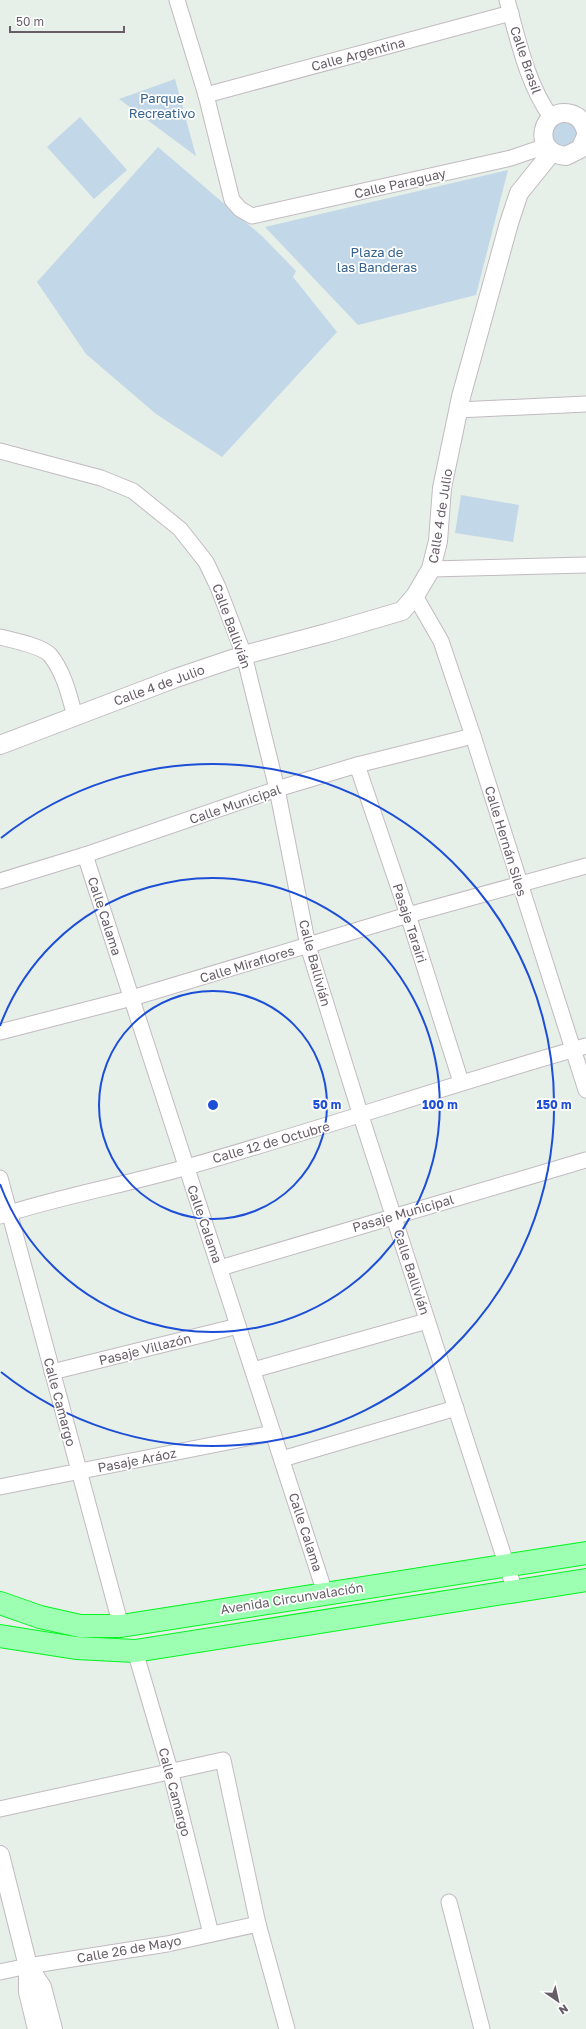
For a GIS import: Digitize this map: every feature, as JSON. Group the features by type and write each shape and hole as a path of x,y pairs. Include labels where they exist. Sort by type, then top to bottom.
{"highway":[{"name":"Avenida Circunvalación","path":"0,1603 40,1618 80,1626 120,1626 586,1553"},
{"path":"0,1636 76,1648 134,1651 586,1580"}],"street":[{"path":"177,0 206,94"},
{"name":"Calle Argentina","path":"206,94 509,7"},
{"name":"Calle Brasil","path":"509,7 524,62 542,104 551,117"},
{"name":"Calle Paraguay","path":"206,94 232,200 240,210 252,216 549,149"},
{"path":"583,120 562,113 551,117 547,122 543,134 549,149 559,155 572,155 580,149 586,140 586,136"},
{"name":"Calle 4 de Julio","path":"0,745 176,678 244,654 327,633 402,610 415,596 431,569 438,541 442,488 449,460 458,410 519,193 549,149"},
{"path":"458,410 586,404"},
{"name":"Calle Ballivián","path":"0,451 101,478 133,491 180,529 206,562 244,654 277,789 308,946 393,1216 515,1591"},
{"path":"431,569 586,565"},
{"name":"Calle Hernán Siles","path":"415,596 441,641 520,885 580,1047 586,1090"},
{"path":"0,637 22,642 49,654 64,678 75,716"},
{"name":"Calle Municipal","path":"0,880 85,855 277,789 357,765 473,736"},
{"name":"Pasaje Tarairi","path":"357,765 408,915 461,1082"},
{"name":"Calle Calama","path":"85,855 185,1167 220,1268 325,1593"},
{"name":"Calle Miraflores","path":"0,1032 132,998 408,915 586,866"},
{"name":"Calle 12 de Octubre","path":"5,1214 185,1167 361,1116 461,1082 580,1047"},
{"name":"Pasaje Municipal","path":"220,1268 586,1160"},
{"name":"Calle Camargo","path":"0,1178 5,1214 52,1372 120,1626"},
{"path":"253,1370 427,1321"},
{"name":"Pasaje Villazón","path":"52,1372 238,1326"},
{"path":"282,1459 456,1408"},
{"name":"Pasaje Aráoz","path":"0,1487 274,1433"},
{"name":"Calle Camargo","path":"134,1651 170,1770 211,1934"},
{"path":"0,1808 170,1770 223,1760 258,1924 287,2029"},
{"path":"0,1855 28,1966 28,1992 37,2029"},
{"path":"449,1902 482,2029"},
{"name":"Calle 26 de Mayo","path":"0,1972 28,1966 167,1944 258,1924"},
{"path":"28,1966 42,1987 54,2029"}],"green space":[{"name":"Parque Recreativo","path":"175,79 196,156 119,99"},
{"path":"80,117 127,170 94,199 47,147"},
{"path":"557,121 572,121 579,134 572,147 554,146 550,128"},
{"path":"158,147 263,237 296,271 293,277 337,332 222,457 156,414 86,354 37,282"},
{"name":"Plaza de las Banderas","path":"508,170 476,295 358,325 265,227"},
{"path":"461,495 519,505 513,542 455,533"}]}
